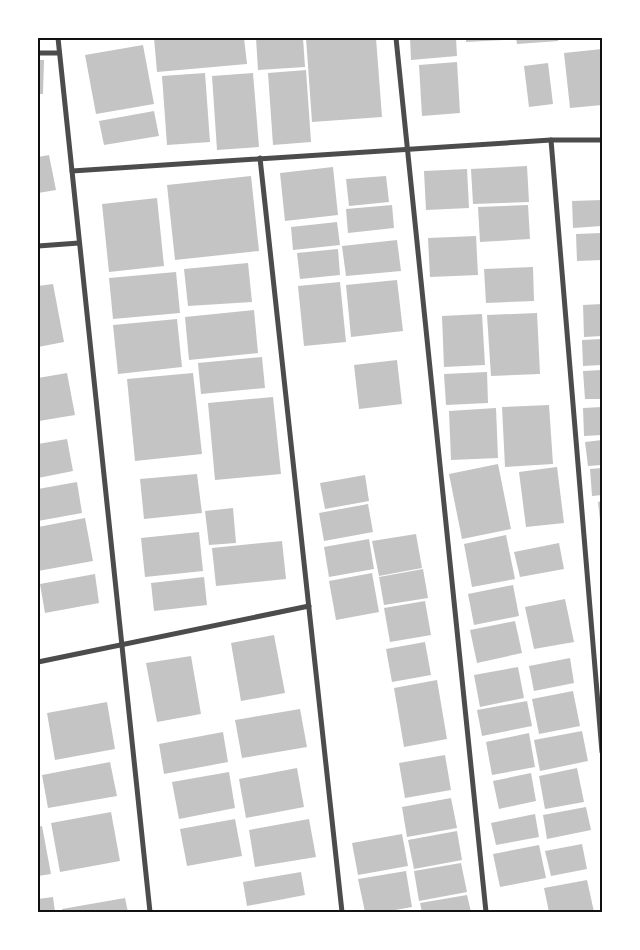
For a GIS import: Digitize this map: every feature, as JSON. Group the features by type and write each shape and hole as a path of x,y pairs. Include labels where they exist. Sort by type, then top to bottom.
{"street":[{"path":"58,38 150,912"},
{"path":"396,38 486,912"},
{"path":"38,53 60,54"},
{"path":"72,171 551,140 602,140"},
{"path":"551,140 602,752"},
{"path":"260,158 342,912"},
{"path":"38,246 79,244"},
{"path":"38,662 309,606"}],"building":[{"path":"154,38 244,38 247,64 157,72"},
{"path":"256,38 303,38 305,67 258,70"},
{"path":"306,38 376,38 382,117 312,122"},
{"path":"410,38 456,38 457,56 411,60"},
{"path":"466,38 504,38 504,40 466,42"},
{"path":"516,38 558,38 558,41 517,44"},
{"path":"143,45 154,104 96,114 85,55"},
{"path":"602,49 602,105 570,108 564,53"},
{"path":"38,60 44,60 43,94 38,94"},
{"path":"457,62 460,113 422,116 419,65"},
{"path":"548,63 553,104 529,107 524,66"},
{"path":"306,70 311,142 273,145 268,73"},
{"path":"205,73 210,142 167,145 162,76"},
{"path":"253,73 259,147 217,150 212,76"},
{"path":"154,111 159,136 104,145 99,121"},
{"path":"49,155 56,190 38,193 38,157"},
{"path":"527,166 529,202 473,204 471,169"},
{"path":"333,167 338,215 285,221 280,173"},
{"path":"467,169 469,208 426,210 424,171"},
{"path":"251,176 259,251 175,260 167,185"},
{"path":"386,176 389,202 349,206 346,179"},
{"path":"157,198 164,266 109,272 102,204"},
{"path":"602,200 602,226 573,228 572,201"},
{"path":"392,205 394,228 348,233 346,209"},
{"path":"528,205 530,239 480,242 478,207"},
{"path":"337,222 340,245 293,250 291,227"},
{"path":"602,233 602,260 577,261 576,234"},
{"path":"476,236 478,275 430,277 428,238"},
{"path":"397,240 401,271 346,276 342,246"},
{"path":"338,249 340,275 300,279 297,253"},
{"path":"248,263 252,302 188,306 184,269"},
{"path":"533,267 534,301 486,303 484,269"},
{"path":"176,272 180,313 113,319 109,278"},
{"path":"397,280 403,331 351,337 346,285"},
{"path":"340,282 346,342 304,346 298,286"},
{"path":"53,284 64,342 38,347 38,286"},
{"path":"602,304 602,336 584,337 583,305"},
{"path":"254,310 258,353 189,360 185,317"},
{"path":"537,313 540,374 491,376 487,315"},
{"path":"482,314 485,365 444,367 442,316"},
{"path":"177,319 182,367 118,374 113,325"},
{"path":"602,339 602,365 583,366 582,340"},
{"path":"262,357 265,388 201,394 198,363"},
{"path":"397,360 402,404 359,409 354,365"},
{"path":"602,370 602,399 585,399 583,371"},
{"path":"487,372 488,403 446,405 444,374"},
{"path":"67,373 75,415 39,421 38,378"},
{"path":"193,373 202,454 135,461 127,379"},
{"path":"273,397 281,474 215,480 208,403"},
{"path":"549,405 553,464 505,467 502,407"},
{"path":"602,407 602,435 584,436 583,408"},
{"path":"496,408 498,458 451,460 449,411"},
{"path":"67,439 73,471 38,478 38,444"},
{"path":"602,440 602,465 588,466 585,442"},
{"path":"498,464 511,529 462,539 449,474"},
{"path":"557,467 564,523 526,527 519,472"},
{"path":"602,468 602,495 592,496 590,469"},
{"path":"197,474 202,513 144,519 140,479"},
{"path":"365,475 369,501 325,509 320,483"},
{"path":"77,482 82,513 38,521 38,489"},
{"path":"602,501 602,529 601,529 598,502"},
{"path":"368,504 373,532 324,541 319,513"},
{"path":"233,508 236,543 209,545 205,511"},
{"path":"85,518 93,561 38,571 38,527"},
{"path":"199,532 203,571 145,577 141,538"},
{"path":"416,534 422,568 379,576 372,541"},
{"path":"506,535 515,579 472,587 464,544"},
{"path":"369,539 374,569 329,577 324,547"},
{"path":"282,541 286,579 216,586 212,548"},
{"path":"559,543 564,569 520,577 514,552"},
{"path":"423,569 428,598 384,605 379,577"},
{"path":"372,573 379,612 336,620 329,581"},
{"path":"95,574 99,603 45,613 40,584"},
{"path":"204,577 207,605 154,611 151,583"},
{"path":"513,585 519,616 474,625 468,594"},
{"path":"565,599 574,642 534,649 525,607"},
{"path":"425,601 431,635 390,642 384,608"},
{"path":"515,621 522,653 477,663 470,630"},
{"path":"274,635 285,693 241,701 231,643"},
{"path":"425,642 431,675 392,682 386,649"},
{"path":"191,656 201,714 157,722 146,663"},
{"path":"570,658 574,683 534,691 529,666"},
{"path":"518,667 524,698 480,707 474,675"},
{"path":"437,680 447,739 404,747 394,688"},
{"path":"573,691 580,726 539,734 532,699"},
{"path":"527,701 532,726 482,736 477,710"},
{"path":"107,702 115,749 55,760 47,713"},
{"path":"300,709 307,747 242,758 235,720"},
{"path":"582,731 588,761 540,771 534,740"},
{"path":"223,732 228,762 164,774 159,744"},
{"path":"529,733 535,767 492,775 486,742"},
{"path":"445,755 451,790 405,798 399,763"},
{"path":"110,762 117,796 48,808 42,775"},
{"path":"297,768 304,807 246,818 239,779"},
{"path":"577,768 584,802 545,809 539,776"},
{"path":"229,772 235,808 179,819 172,782"},
{"path":"531,773 536,801 499,809 493,781"},
{"path":"451,798 457,828 407,837 402,807"},
{"path":"586,807 591,830 547,839 543,815"},
{"path":"111,812 120,861 60,872 51,823"},
{"path":"535,814 539,837 496,845 491,823"},
{"path":"235,819 242,856 187,866 180,829"},
{"path":"309,819 316,857 255,867 249,830"},
{"path":"42,826 51,874 38,876 38,827"},
{"path":"457,831 462,860 414,869 408,840"},
{"path":"402,834 408,866 358,875 352,843"},
{"path":"582,844 587,869 551,876 545,851"},
{"path":"539,845 546,878 500,887 493,854"},
{"path":"461,863 467,892 419,901 414,871"},
{"path":"406,871 412,907 384,912 365,912 358,879"},
{"path":"301,872 305,895 247,906 243,882"},
{"path":"587,880 594,912 549,912 544,888"},
{"path":"467,895 471,912 422,912 420,903"},
{"path":"53,897 55,912 38,912 38,899"},
{"path":"125,898 128,912 63,912 62,909"}]}
